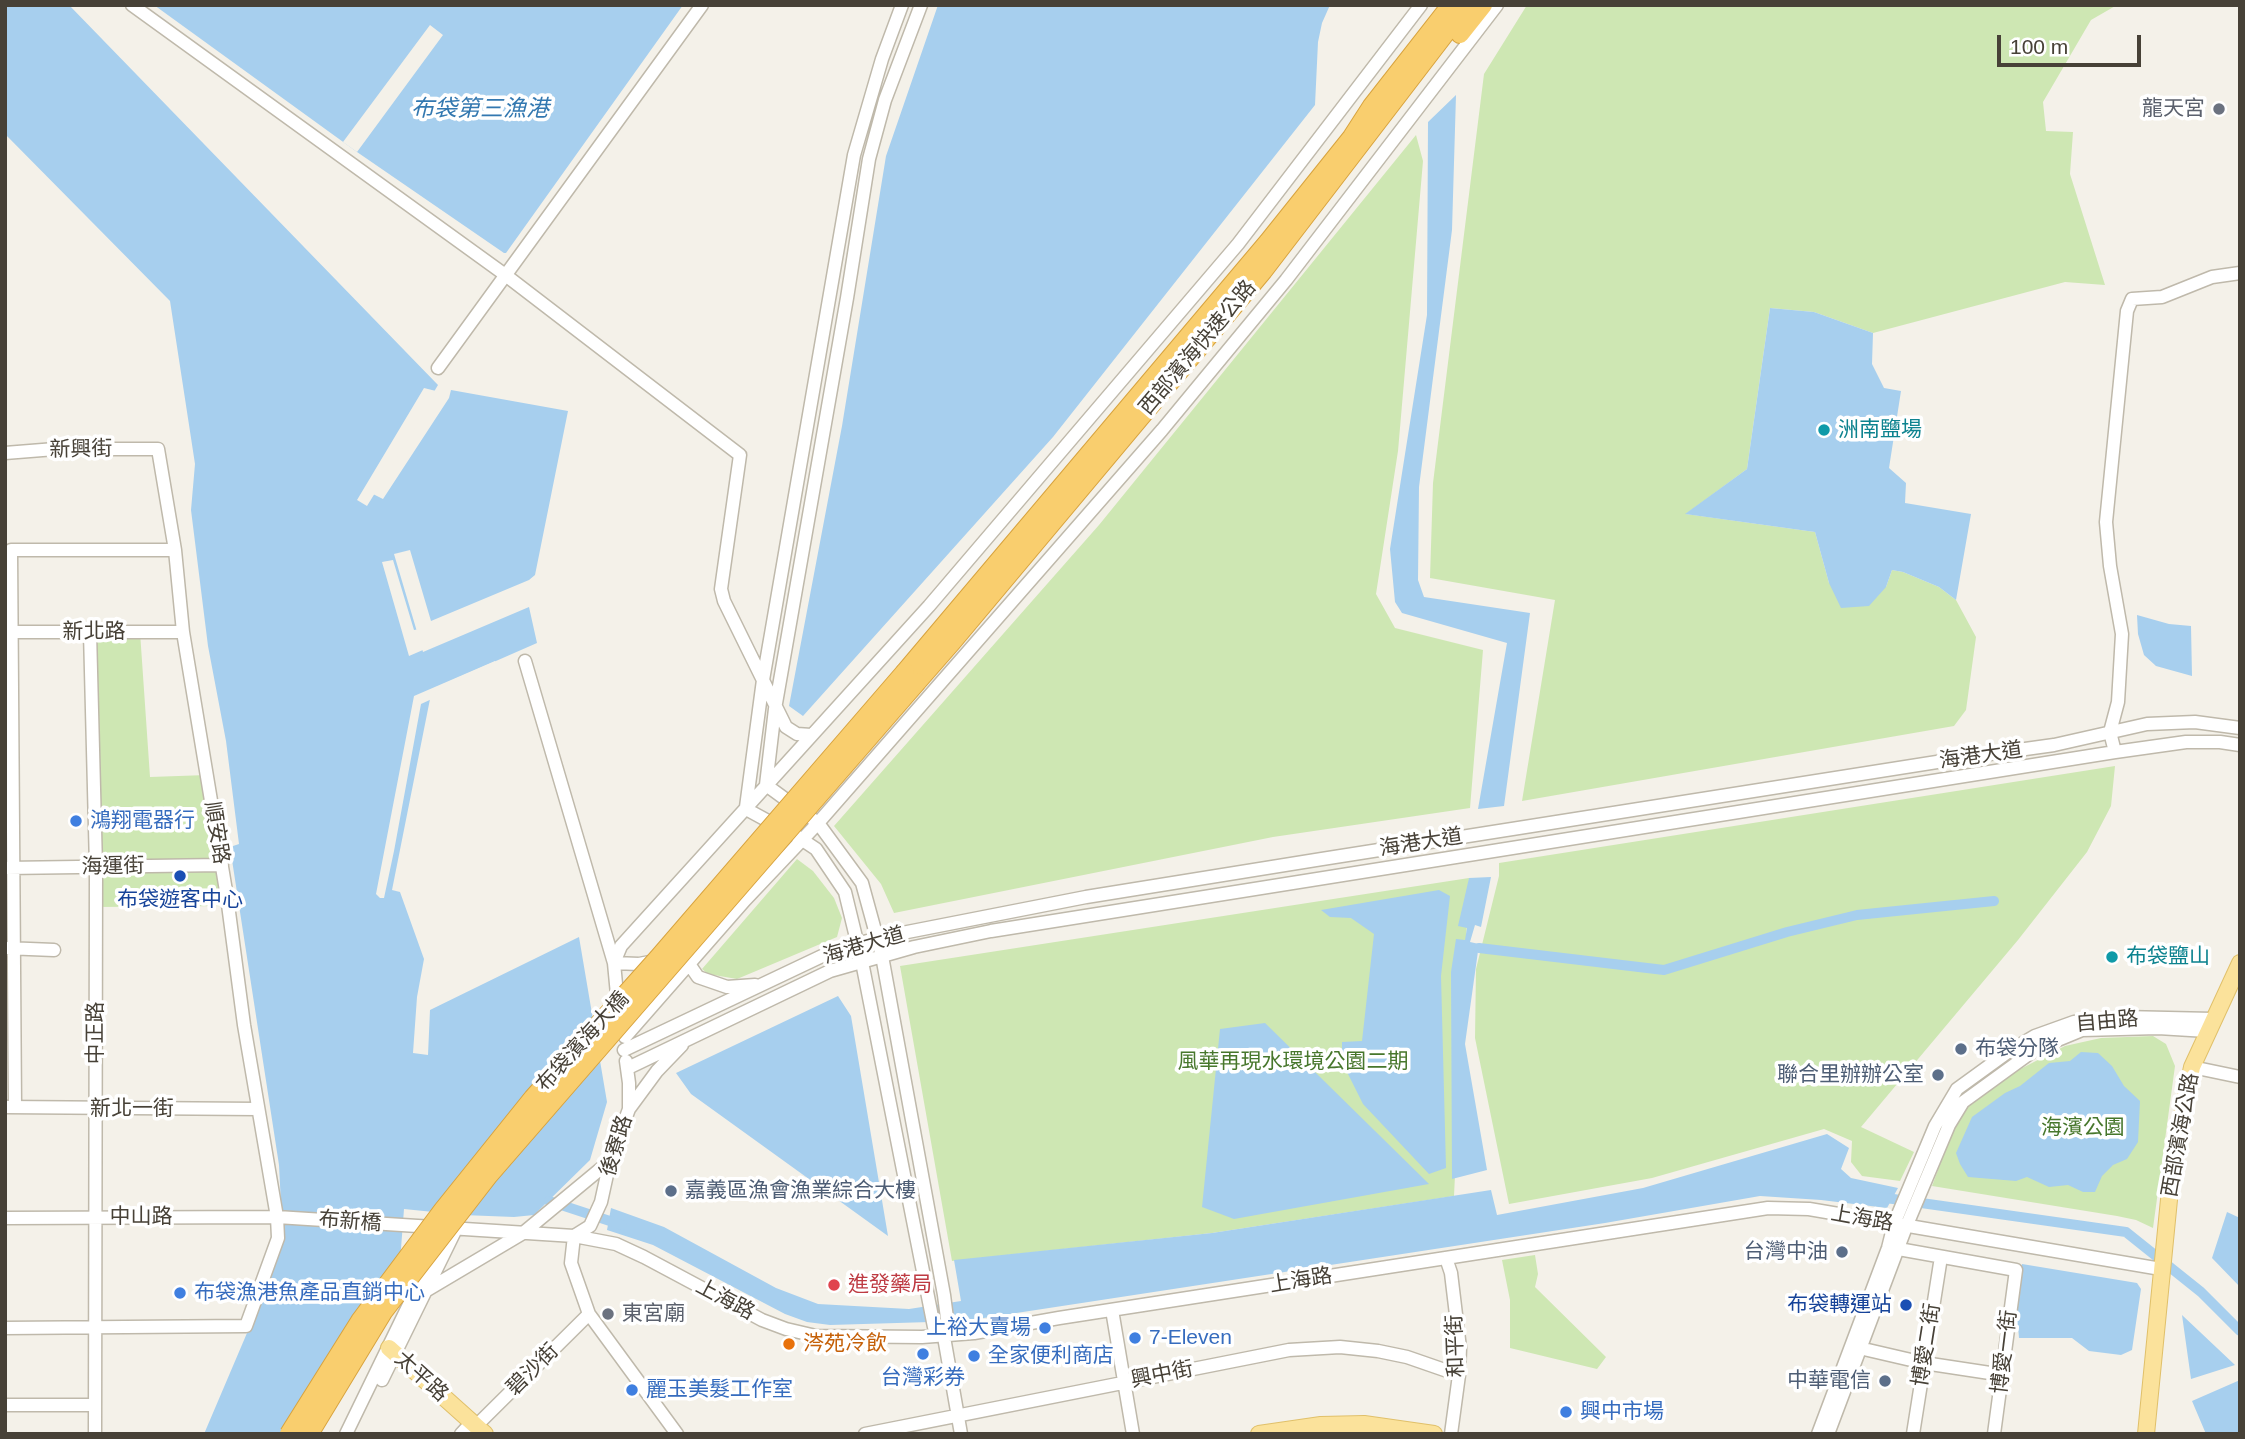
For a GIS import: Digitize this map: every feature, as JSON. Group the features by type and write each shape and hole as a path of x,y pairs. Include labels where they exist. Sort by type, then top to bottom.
{"highway":[{"path":"1372,106 1443,5"},
{"name":"西部濱海快速公路","path":"911,677 1244,272 1352,137 1372,106 1451,5"},
{"name":"西部濱海快速公路","path":"911,677 952,642 1254,282 1467,5"},
{"path":"1335,180 1388,123 1483,5"},
{"name":"布袋濱海大橋","path":"289,1434 360,1321 443,1210 525,1108 911,677"},
{"name":"布袋濱海大橋","path":"309,1434 383,1312 489,1175 911,677"}],"main road":[{"name":"西部濱海公路","path":"2161,1269 2172,1169 2192,1067 2240,963"},
{"path":"2146,1434 2161,1269"},
{"name":"太平路","path":"392,1351 474,1429"},
{"path":"1259,1434 1321,1424 1364,1424 1434,1434"}],"street":[{"path":"132,5 504,274 740,455 721,589 724,601 786,727 797,734 811,735"},
{"path":"438,368 702,5"},
{"path":"746,809 763,680 854,155 882,60 902,5"},
{"path":"766,785 775,709 869,159 885,100 921,5"},
{"path":"708,943 689,953 639,964 614,963 621,946 632,933 929,606 1238,244 1421,5"},
{"path":"625,1044 689,964 818,823 1076,529 1277,291 1497,5"},
{"path":"2115,752 2110,732 2118,702 2122,634 2109,566 2106,523 2127,311 2132,299 2162,297 2212,277 2240,273"},
{"name":"新興街","path":"5,453 55,449 158,449"},
{"name":"順安路","path":"96,1328 246,1326 278,1238 277,1217 258,1110 222,865 183,632 175,550 158,449"},
{"path":"10,1107 11,550 175,550"},
{"name":"新北路","path":"9,632 183,632"},
{"name":"中正路","path":"90,632 96,867 95,1434"},
{"name":"後寮路","path":"524,661 614,963 628,1068 629,1109 610,1161 601,1202 590,1226 574,1236"},
{"name":"海港大道","path":"625,1044 839,948 1086,897 2054,745 2147,724 2195,722 2240,728"},
{"name":"海港大道","path":"628,1068 830,971 914,947 991,931 2115,752 2186,742 2220,742 2240,746"},
{"path":"766,785 818,823 862,883 882,956 945,1302 946,1331 961,1434"},
{"path":"746,809 816,849 845,892 862,962 934,1327 946,1331"},
{"name":"海運街","path":"9,868 222,865"},
{"path":"603,928 617,936 632,933"},
{"path":"9,948 54,950"},
{"path":"689,964 698,977 727,987 762,984"},
{"name":"自由路","path":"1902,1220 1935,1126 1957,1089 2008,1052 2035,1036 2074,1022 2123,1017 2210,1025"},
{"path":"629,1109 657,1071 688,1038"},
{"path":"2192,1067 2240,1077"},
{"name":"新北一街","path":"10,1107 258,1110"},
{"path":"427,1290 523,1233 610,1161"},
{"name":"上海路","path":"423,1227 574,1236 616,1244 762,1320 816,1336 946,1331 1112,1310 1768,1208 1809,1209 1902,1220 2161,1269"},
{"name":"中山路","path":"5,1218 277,1217"},
{"name":"布新橋","path":"277,1217 423,1227"},
{"path":"1828,1434 1902,1220"},
{"path":"346,1434 427,1290 456,1229"},
{"path":"355,1434 428,1267 446,1239 456,1229"},
{"path":"574,1236 571,1263 589,1314 677,1434"},
{"path":"1893,1248 1936,1256"},
{"name":"博愛一街","path":"1936,1256 2016,1270 1994,1434"},
{"name":"博愛二街","path":"1913,1434 1936,1256"},
{"name":"和平街","path":"1446,1258 1451,1273 1460,1348 1451,1434"},
{"path":"1112,1310 1133,1434"},
{"name":"碧沙街","path":"474,1429 589,1314"},
{"path":"5,1328 96,1328"},
{"name":"興中街","path":"865,1434 1289,1350 1340,1347 1378,1351 1407,1357 1459,1375"},
{"path":"1856,1347 1924,1363 2003,1375"},
{"path":"1818,1434 1856,1347"},
{"path":"5,1405 95,1405"}],"green space":[{"path":"1527,5 2117,5 2091,20 2043,102 2046,131 2073,132 2070,174 2105,285 2065,282 1873,333 1814,312 1770,308 1747,469 1686,514 1815,532 1829,583 1886,587 1892,570 1939,587 1956,600 1976,637 1966,710 1954,726 1522,801 1555,600 1430,578 1433,483 1484,74"},
{"path":"1416,135 1423,161 1398,451 1376,594 1395,628 1483,650 1470,808 1273,837 894,913 881,884 834,826 1099,525"},
{"path":"90,632 140,632 150,777 207,775 228,906 96,907"},
{"path":"2115,766 2111,806 2087,852 2018,940 1861,1127 1914,1152 1900,1181 1862,1176 1851,1162 1852,1141 1824,1129 1652,1178 1509,1204 1475,1038 1476,969 1499,876 1499,863"},
{"path":"797,859 813,871 834,898 842,918 837,937 737,979 708,974 702,969"},
{"name":"風華再現水環境公園二期","path":"1469,878 1454,1196 1212,1233 952,1261 900,966"},
{"name":"海濱公園","path":"2153,1036 2166,1044 2175,1066 2153,1228 2136,1220 2117,1216 1932,1186 1954,1127 1966,1108 1999,1080 2065,1046 2101,1038"},
{"path":"1535,1255 1538,1274 1535,1287 1606,1357 1597,1369 1510,1348 1510,1300 1502,1260"}],"water":[{"path":"5,5 69,5 438,385 373,494 383,499 449,398 451,390 568,411 535,575 529,580 431,621 410,550 394,554 423,652 529,607 537,643 432,689 392,890 400,892 424,959 417,997 413,1053 428,1055 430,1010 579,937 607,1102 590,1160 534,1215 463,1215 404,1209 399,1275 312,1434 204,1434 247,1333 278,1238 281,1204 279,1165 230,847 239,844 226,741 208,646 191,510 195,464 170,301 5,134"},
{"name":"布袋第三漁港","path":"154,5 683,5 504,253 357,152"},
{"path":"938,5 1330,5 1318,42 1315,105 1053,437 803,716 789,706 842,426 886,156"},
{"path":"1456,95 1452,230 1419,487 1418,580 1424,597 1530,613 1504,806 1478,809 1507,643 1402,613 1395,602 1390,549 1427,315 1428,122"},
{"name":"洲南鹽場","path":"1770,308 1814,312 1873,333 1872,364 1884,388 1901,391 1889,468 1906,483 1905,503 1971,514 1956,600 1939,587 1892,570 1886,587 1869,606 1841,608 1829,583 1815,532 1685,514 1747,469"},
{"path":"2137,615 2169,624 2191,626 2192,676 2156,666 2144,655 2138,634"},
{"path":"1491,877 1481,927 1475,925 1470,942 1479,944 1465,1044 1487,1170 1452,1179 1451,972 1456,939 1465,940 1467,928 1458,926 1469,878"},
{"path":"1439,890 1450,896 1441,976 1446,1168 1429,1174 1363,1104 1342,1062 1342,1042 1362,1041 1374,934 1351,918 1330,917 1321,910"},
{"path":"838,996 851,1016 888,1236 691,1094 676,1073"},
{"path":"1265,1023 1429,1184 1234,1219 1202,1207 1220,1029"},
{"path":"2081,1052 2098,1053 2112,1066 2124,1086 2140,1101 2138,1142 2127,1159 2113,1165 2102,1176 2095,1192 2083,1192 2068,1185 2049,1187 2027,1177 2016,1181 1968,1177 1956,1153 1972,1117 2005,1093 2020,1086 2049,1063 2070,1061"},
{"path":"1827,1134 1849,1148 1841,1169 1851,1178 1898,1188 1887,1208 1760,1196 1605,1223 964,1321 830,1325 807,1322 785,1314 653,1245 607,1230 611,1208 664,1227 776,1288 818,1304 909,1309 961,1301 954,1260 1212,1233 1491,1190 1497,1215 1643,1188"},
{"path":"2227,1212 2240,1218 2240,1287 2212,1258"},
{"path":"2022,1264 2137,1283 2141,1289 2132,1350 2121,1355 2089,1351 2072,1338 2019,1338 2018,1326 2011,1324"},
{"path":"2182,1315 2235,1365 2191,1379"},
{"path":"2240,1380 2240,1434 2206,1434 2192,1401"}],"pier":[{"path":"430,25 443,35 357,152 343,142"},
{"path":"424,388 436,391 433,399 367,506 357,500"},
{"path":"393,560 414,630 420,629 425,647 509,613 409,656 382,562"},
{"path":"495,661 496,665 436,692 434,698 421,704 394,851 384,898 380,898 376,894 414,696"}],"waterway":[{"path":"1479,948 1664,970 1787,932 1857,915 1994,901"},
{"path":"1879,1197 2126,1232 2201,1292 2240,1331"},
{"path":"549,1201 622,1225"}],"place":[{"name":"龍天宮","path":"2219,109"},
{"name":"洲南鹽場","path":"1824,430"},
{"name":"鴻翔電器行","path":"76,821"},
{"name":"布袋遊客中心","path":"180,876"},
{"name":"布袋鹽山","path":"2112,957"},
{"name":"布袋分隊","path":"1961,1049"},
{"name":"聯合里辦辦公室","path":"1938,1075"},
{"name":"嘉義區漁會漁業綜合大樓","path":"671,1191"},
{"name":"台灣中油","path":"1842,1252"},
{"name":"進發藥局","path":"834,1285"},
{"name":"布袋漁港魚產品直銷中心","path":"180,1293"},
{"name":"布袋轉運站","path":"1906,1305"},
{"name":"東宮廟","path":"608,1314"},
{"name":"上裕大賣場","path":"1045,1328"},
{"name":"7-Eleven","path":"1135,1338"},
{"name":"涔苑冷飲","path":"789,1344"},
{"name":"台灣彩券","path":"923,1354"},
{"name":"全家便利商店","path":"974,1356"},
{"name":"中華電信","path":"1885,1381"},
{"name":"麗玉美髮工作室","path":"632,1390"},
{"name":"興中市場","path":"1566,1412"}]}
